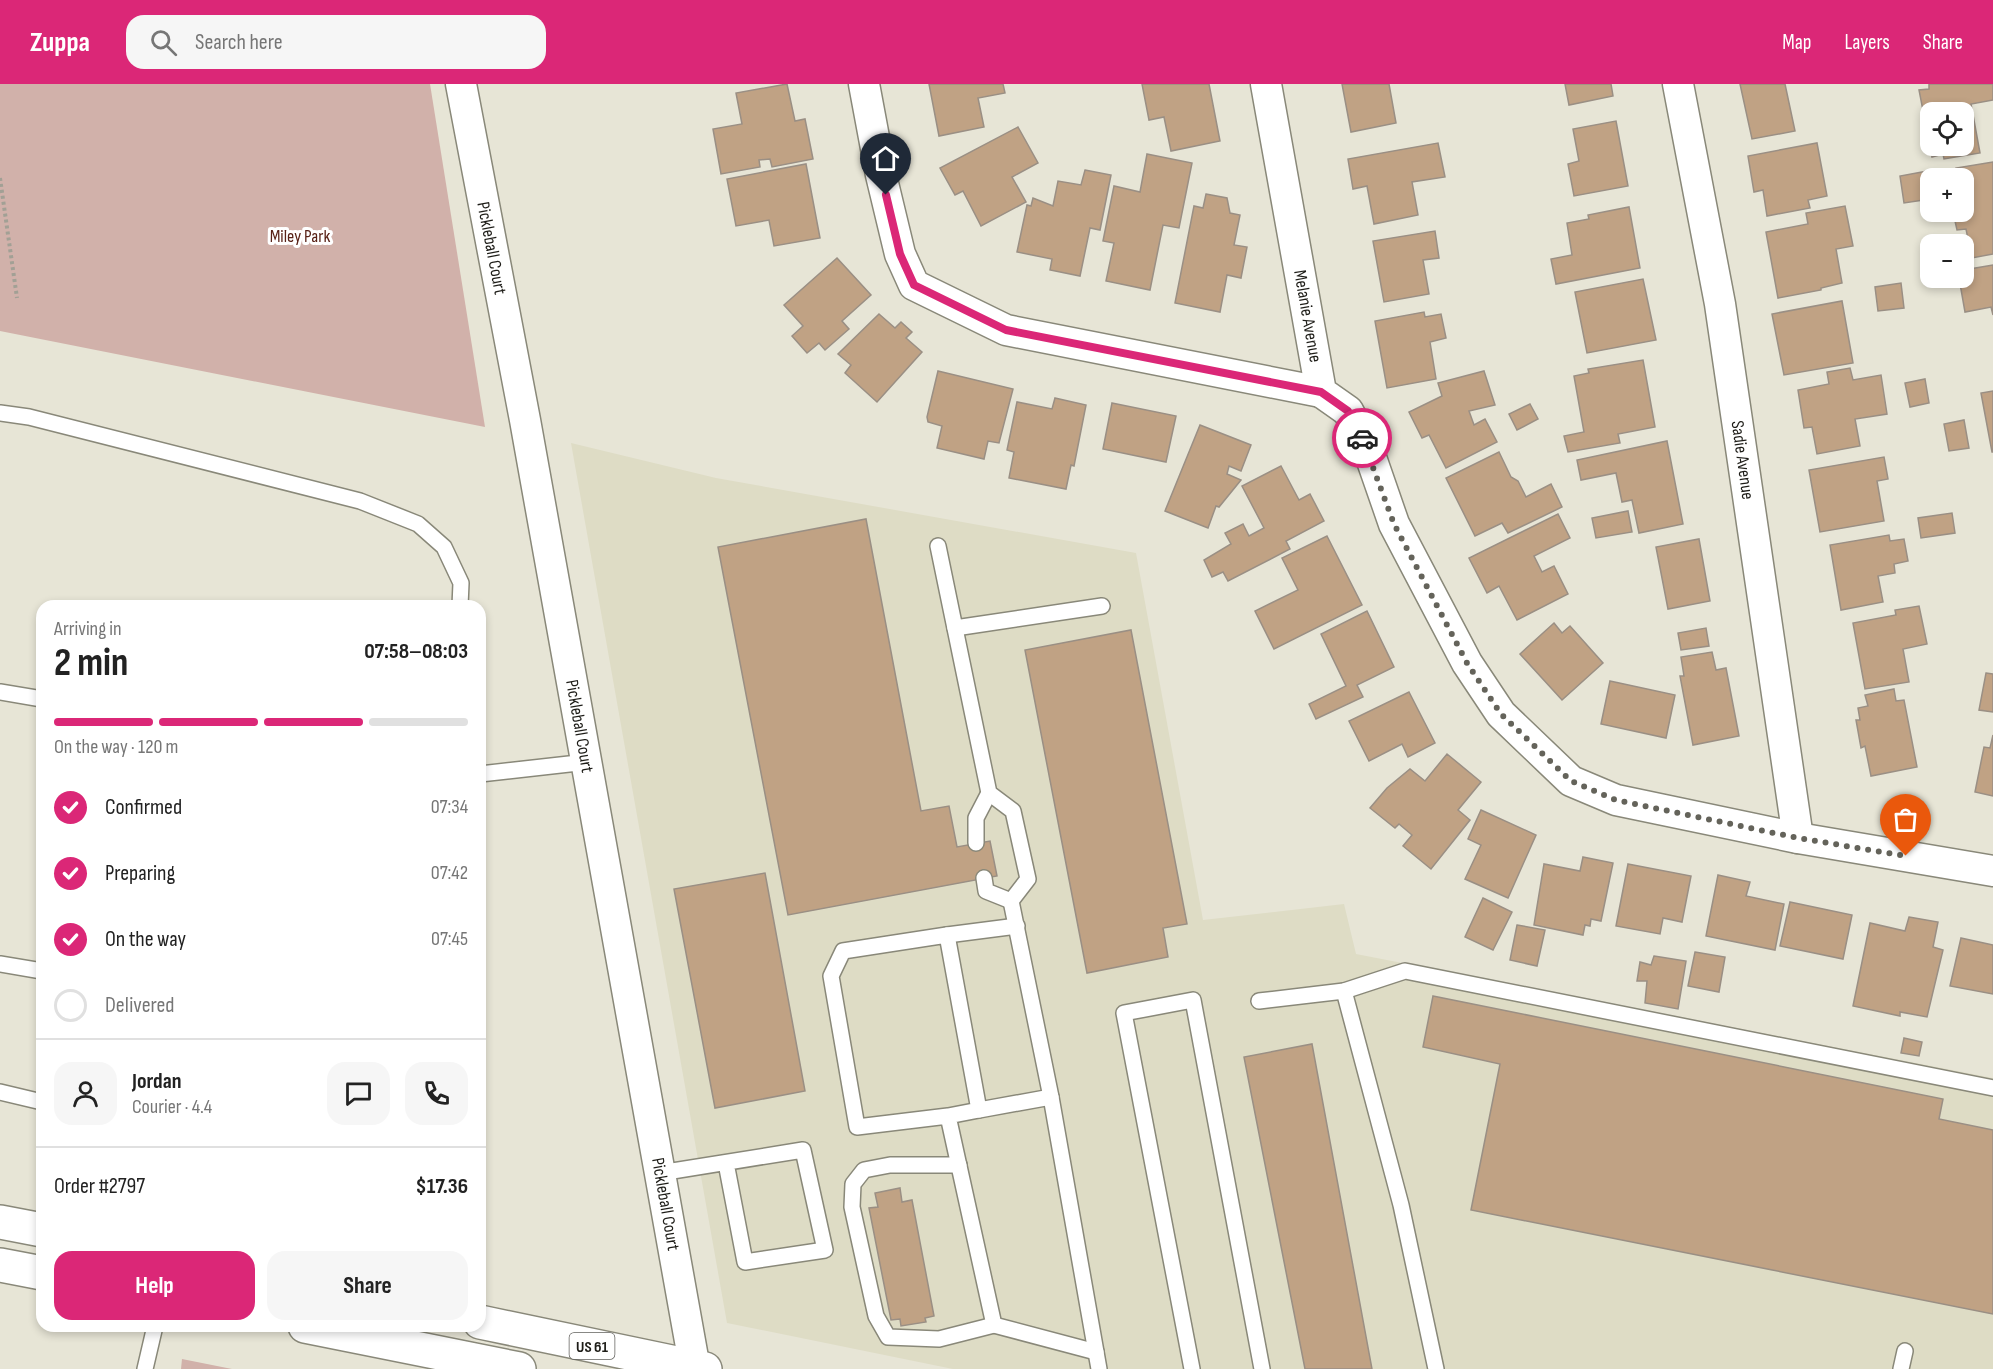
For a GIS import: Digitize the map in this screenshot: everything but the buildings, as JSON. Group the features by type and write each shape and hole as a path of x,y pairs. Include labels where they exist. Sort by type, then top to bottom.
{"highway":[{"path":"0,1222 36,1229"},
{"path":"0,1265 36,1272"},
{"name":"US 61","path":"486,1323 698,1368"},
{"path":"335,1332 519,1369"}],"street":[{"name":"Pickleball Court","path":"461,84 660,1173 698,1368"},
{"path":"864,84 881,176 900,254 914,285 1006,330 1321,392 1348,411 1368,449 1394,524 1467,663 1501,714 1526,741 1571,781 1616,800 1798,838 1993,871"},
{"name":"Melanie Avenue","path":"1266,84 1321,392"},
{"name":"Sadie Avenue","path":"1678,84 1720,304 1798,838"}],"lane":[{"path":"0,413 29,417 360,501 418,524 444,547 461,583 460,600"},
{"path":"938,546 989,793 976,818 976,843"},
{"path":"955,628 1102,606"},
{"path":"0,692 36,698"},
{"path":"486,773 586,762"},
{"path":"989,793 1013,811 1028,879 1011,901"},
{"path":"984,878 986,891 1011,901"},
{"path":"1011,901 1051,1097 1099,1369"},
{"path":"1017,926 843,951 831,976 857,1127 948,1116 1051,1097"},
{"path":"947,935 979,1110"},
{"path":"0,964 36,971"},
{"path":"1259,1001 1344,991 1405,971 1993,1088"},
{"path":"1344,991 1401,1205 1436,1369"},
{"path":"1192,1369 1124,1013 1193,1000 1262,1369"},
{"path":"0,1092 36,1101"},
{"path":"948,1116 994,1326"},
{"path":"660,1173 803,1150 825,1250 745,1262 726,1163"},
{"path":"959,1165 890,1164 864,1170 853,1184 852,1208 873,1305 876,1316 888,1337 939,1339 994,1326 1096,1352"},
{"path":"145,1369 154,1332"},
{"path":"1901,1369 1905,1351"}],"path":[{"path":"0,178 17,298"}],"shaded area":[{"path":"571,443 716,478 1136,553 1203,920 1344,904 1356,954 1993,1078 1993,1369 953,1369 727,1323"}],"green space":[{"name":"Miley Park","path":"0,84 430,84 485,427 0,331"},
{"path":"182,1359 232,1369 181,1369"}],"way so far":[{"path":"1362,438 1394,524 1467,663 1501,714 1526,741 1571,781 1616,800 1798,838 1906,856"}],"route":[{"path":"886,195 900,254 914,285 1006,330 1321,392 1348,411 1362,438"}]}
